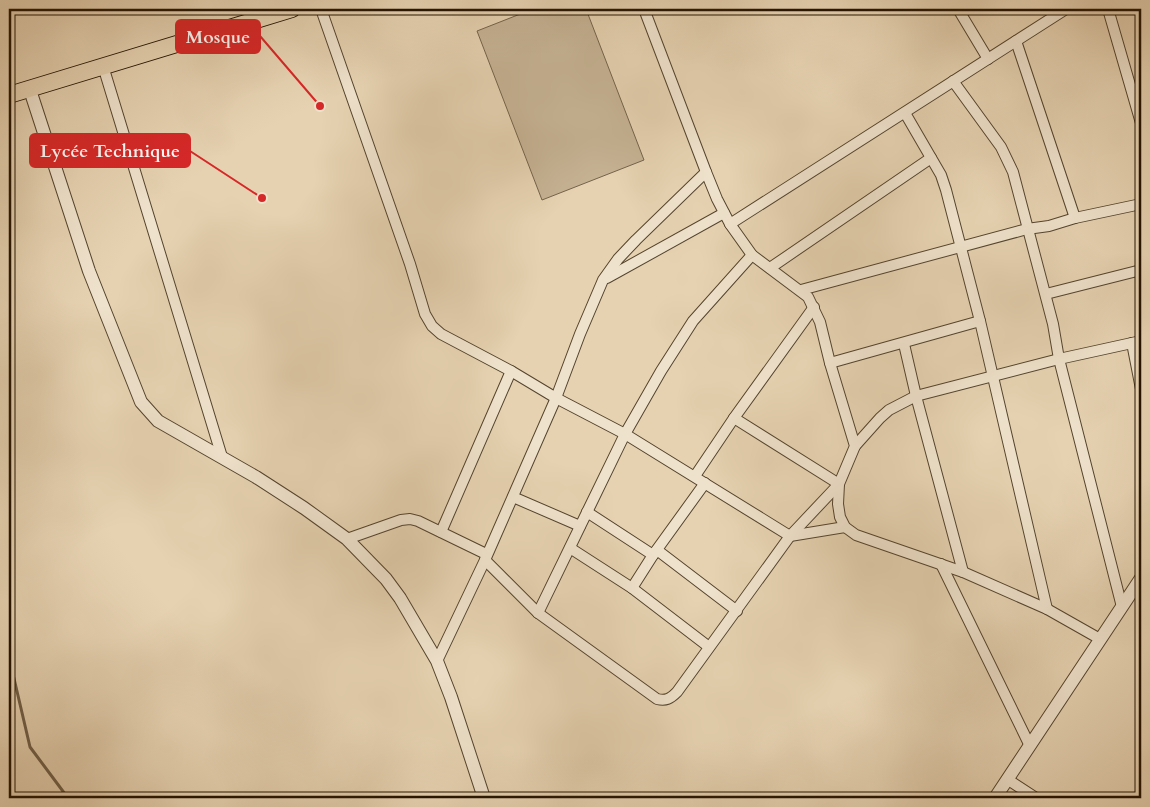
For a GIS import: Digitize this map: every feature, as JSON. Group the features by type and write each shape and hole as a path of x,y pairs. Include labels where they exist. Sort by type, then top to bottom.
{"main road":[{"path":"9,96 292,9"}],"street":[{"path":"321,9 410,264 425,314 432,326 440,334 625,434 790,536 845,527"},
{"path":"644,9 706,172 730,224 752,255 801,290 814,307 820,322 830,363 855,446"},
{"path":"958,9 988,59"},
{"path":"730,224 1066,9"},
{"path":"1108,9 1141,123"},
{"path":"1016,41 1075,218"},
{"path":"104,66 222,457"},
{"path":"953,81 1007,158 1013,172 1046,294 1059,359 1122,607"},
{"path":"30,90 89,271 141,402 158,421 222,457 304,508 347,539 380,572 400,598 437,662 484,798"},
{"path":"904,114 941,175 980,322 1047,609"},
{"path":"770,268 931,158"},
{"path":"437,662 513,497 556,398 603,280 618,259 636,240 706,172"},
{"path":"801,290 1027,229 1050,226 1075,218 1141,204"},
{"path":"603,280 724,213"},
{"path":"538,613 625,434 661,371 694,321 752,255"},
{"path":"1046,294 1141,270"},
{"path":"695,476 734,418 814,307"},
{"path":"830,363 980,322"},
{"path":"347,539 401,520 410,519 441,532 486,557 538,613 657,698 664,701 670,699 676,692 790,536 839,484 855,446 889,410 916,396 1059,359 1136,342 1141,389"},
{"path":"904,344 963,572"},
{"path":"441,532 511,372"},
{"path":"734,418 839,484"},
{"path":"632,588 705,483"},
{"path":"839,484 839,510 845,527 856,535 963,572 1047,609 1100,639"},
{"path":"513,497 580,526"},
{"path":"587,512 655,553 737,611"},
{"path":"570,548 632,588 709,647"},
{"path":"941,564 1030,746"},
{"path":"995,798 1122,607 1136,595 1141,578"},
{"path":"1007,779 1036,798"}],"shaded area":[{"path":"533,9 586,9 644,160 542,200 477,31"}],"waterway":[{"path":"9,657 30,747 68,798"}],"place":[{"name":"Mosque","path":"320,106"},
{"name":"Lycée Technique","path":"262,198"}]}
